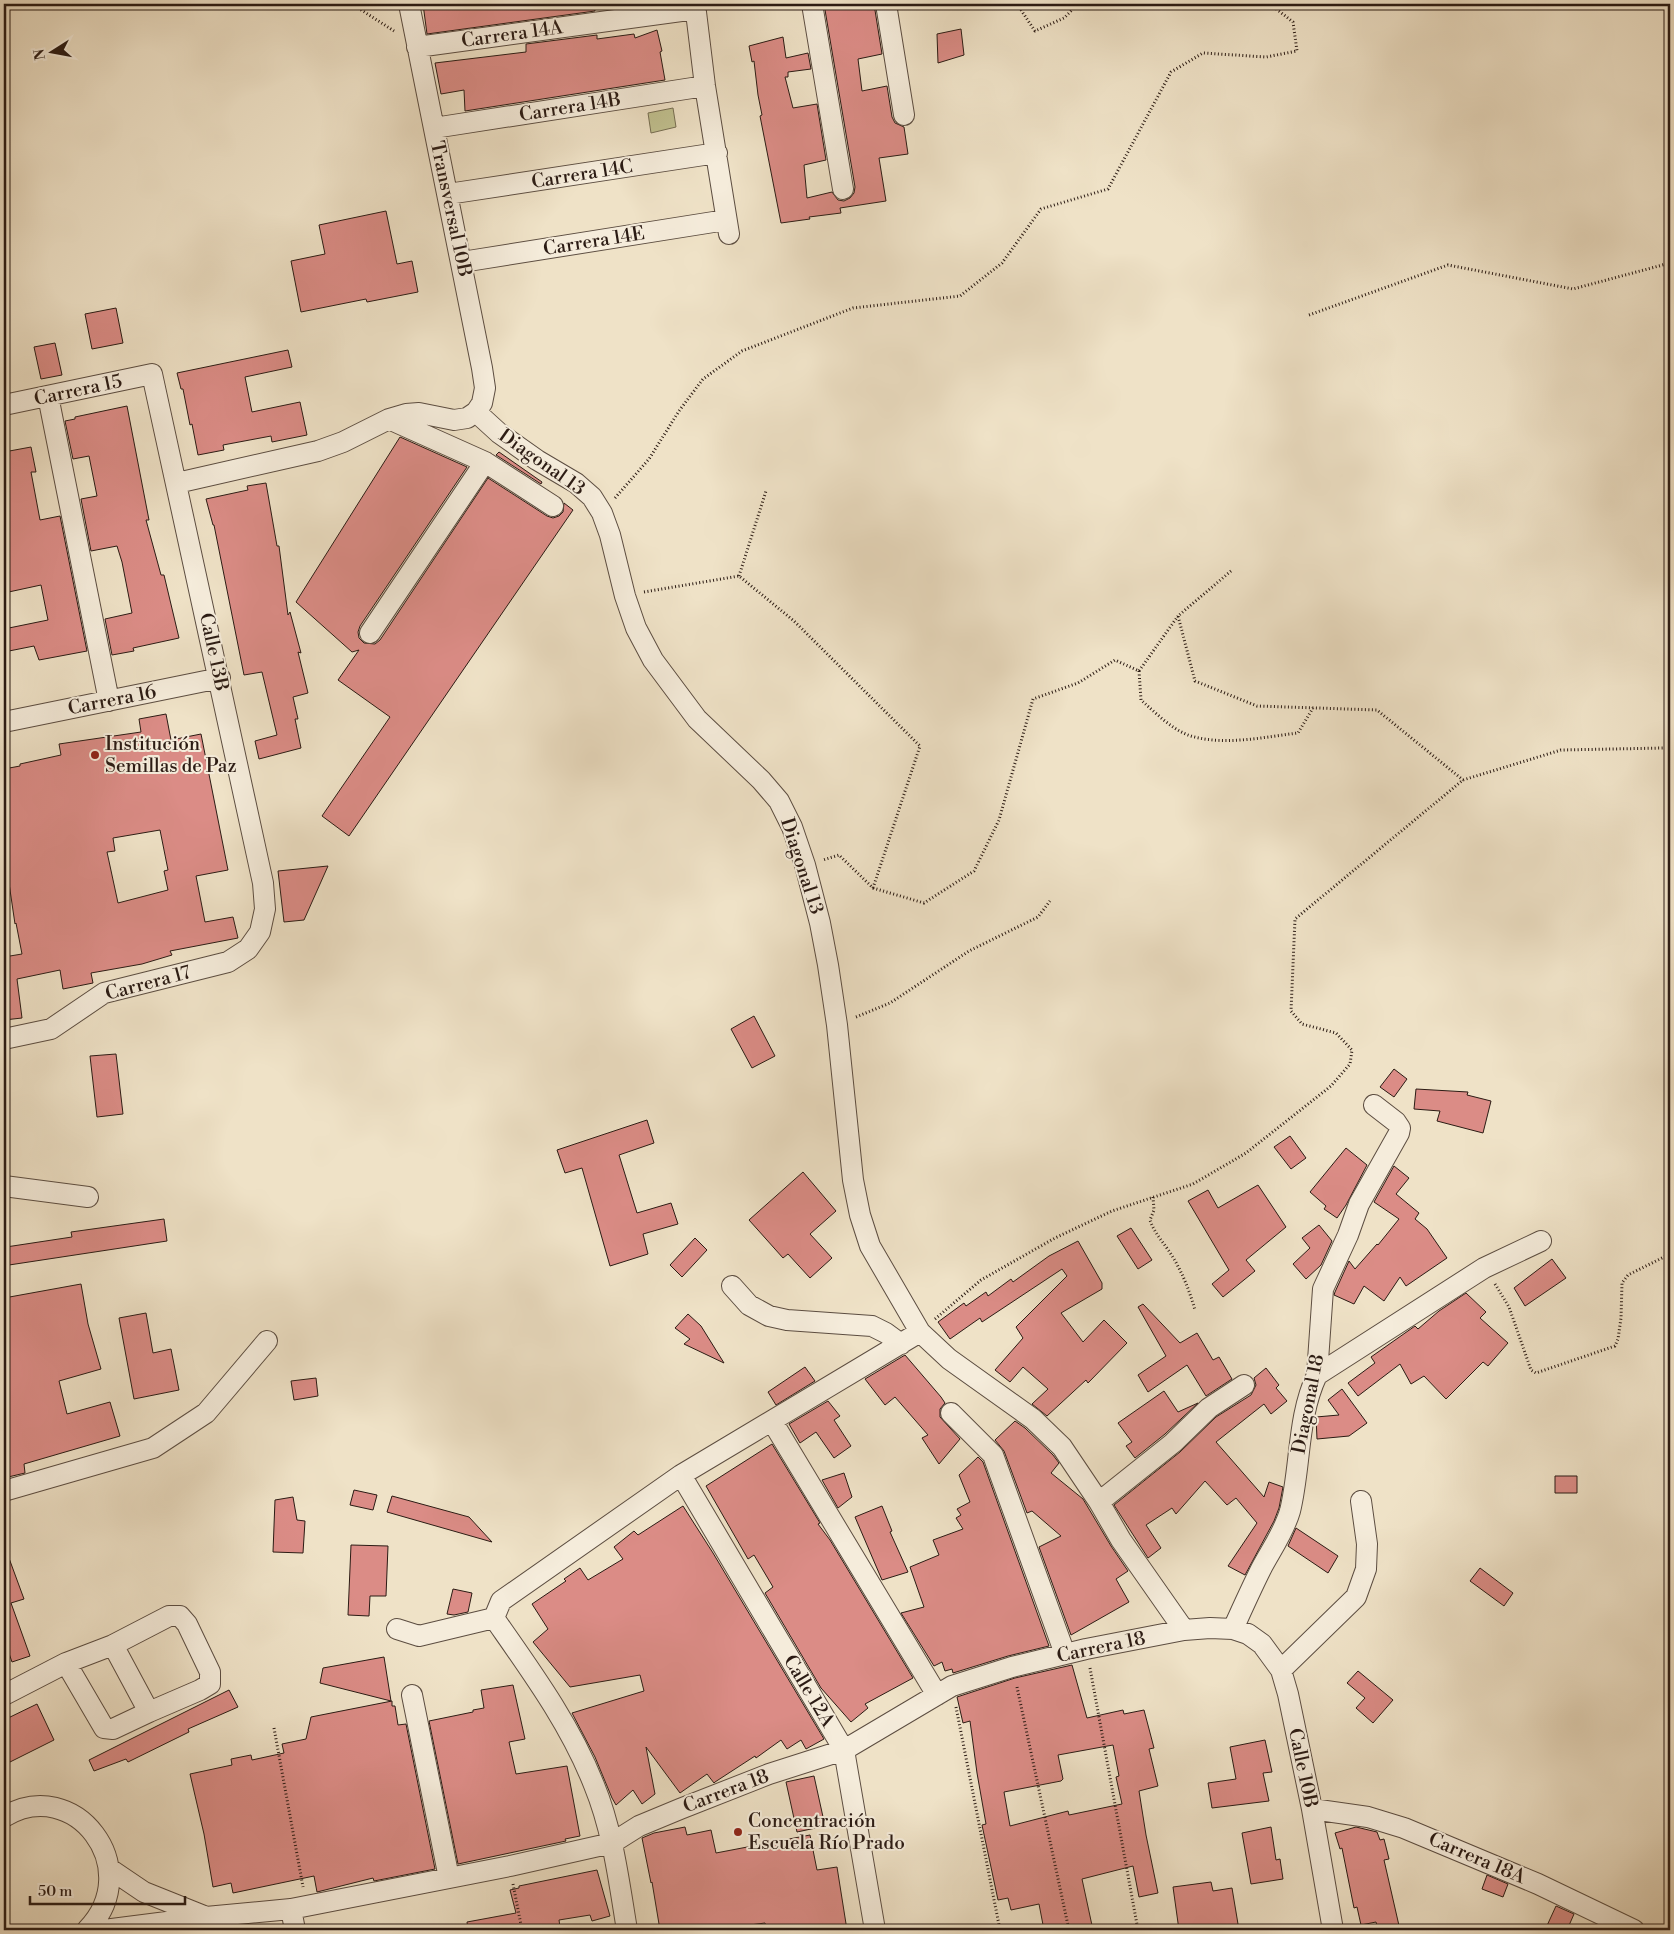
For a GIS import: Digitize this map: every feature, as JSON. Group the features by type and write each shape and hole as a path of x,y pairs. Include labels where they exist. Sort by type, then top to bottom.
{"street":[{"name":"Transversal 10B","path":"409,4 482,368 485,388 482,403 476,412"},
{"path":"812,4 844,189"},
{"path":"886,4 904,115"},
{"name":"Carrera 14A","path":"417,47 695,6"},
{"path":"695,6 716,153"},
{"name":"Carrera 14B","path":"434,128 705,86"},
{"name":"Carrera 14C","path":"448,194 716,153"},
{"name":"Carrera 14E","path":"462,262 727,227 716,153"},
{"name":"Carrera 15","path":"4,406 152,374"},
{"name":"Calle 13B","path":"152,374 220,678 263,883 265,909 260,932"},
{"path":"48,396 109,701"},
{"path":"177,483 318,451 343,442 389,418 418,413 454,420 467,418 476,412"},
{"name":"Diagonal 13","path":"476,412 519,448 576,483 592,497 602,513 610,535 625,596 636,628 653,660 698,719 761,780 779,801 792,827 805,865 820,923 828,965 853,1180 860,1215 870,1246 920,1332 950,1359 1047,1432 1062,1447 1099,1502 1135,1563 1184,1630"},
{"path":"389,418 485,462 553,506"},
{"path":"370,633 485,462"},
{"name":"Carrera 16","path":"4,722 220,678"},
{"name":"Carrera 17","path":"4,1039 51,1029 104,993 228,962 248,949 260,932"},
{"name":"Diagonal 18","path":"1233,1629 1290,1511 1302,1430 1311,1388 1316,1375 1323,1289 1348,1235 1359,1204 1399,1133 1400,1128 1396,1122 1374,1105"},
{"path":"4,1186 88,1197"},
{"path":"1316,1375 1484,1268 1541,1241"},
{"path":"732,1286 749,1305 769,1316 788,1320 872,1326 886,1332 901,1344"},
{"path":"494,1618 501,1600 681,1475 920,1332"},
{"path":"4,1491 153,1448 206,1413 267,1341"},
{"path":"1099,1502 1173,1443 1209,1408 1244,1385"},
{"path":"951,1413 993,1455 1065,1654"},
{"path":"772,1421 945,1690"},
{"name":"Calle 12A","path":"681,1475 844,1750 875,1930"},
{"path":"1281,1670 1356,1597 1366,1569 1367,1544 1361,1501"},
{"path":"4,1694 66,1663 113,1645 168,1616 180,1616 187,1624 210,1672 210,1684 114,1729 104,1728 66,1663"},
{"path":"397,1629 419,1636 494,1618"},
{"path":"494,1618 535,1677 567,1730 595,1786 612,1843 627,1930"},
{"name":"Carrera 18","path":"104,1930 299,1907 510,1866 612,1843 640,1826 680,1809 769,1774 844,1750 945,1690 1012,1667 1086,1648 1184,1630 1233,1629"},
{"name":"Calle 10B","path":"1233,1629 1248,1634 1262,1644 1281,1670 1288,1694 1312,1809 1333,1930"},
{"path":"113,1645 149,1712"},
{"path":"412,1696 449,1878"},
{"path":"6,1814 26,1808 42,1807 58,1810 74,1816 98,1838 106,1853 110,1869 110,1884 108,1898 102,1911 87,1930"},
{"name":"Carrera 18A","path":"1312,1809 1368,1818 1404,1828 1538,1884 1634,1930"},
{"name":"Carrera 18","path":"110,1869 144,1892 206,1917"},
{"path":"294,1930 299,1907"}],"path":[{"path":"352,4 417,47"},
{"path":"1017,4 1035,31 1064,18 1078,4"},
{"path":"602,513 649,459 679,411 703,379 742,351 853,308 960,296 1002,264 1041,209 1108,189 1171,72 1202,53 1266,57 1297,51 1293,22 1270,4"},
{"path":"1309,315 1448,265 1573,289 1670,263"},
{"path":"739,576 766,491"},
{"path":"1231,571 1178,616 1139,671 1141,700 1172,726 1191,736 1224,740 1298,733 1313,708"},
{"path":"625,596 739,576 794,621 920,746 873,888"},
{"path":"1178,616 1195,681 1257,706 1377,710 1463,780"},
{"path":"805,865 839,855 873,888 924,903 974,871 999,820 1018,746 1033,699 1078,683 1115,660 1139,671"},
{"path":"920,1332 981,1280 1055,1238 1112,1211 1192,1184 1246,1153 1331,1086 1350,1064 1352,1050 1336,1033 1302,1024 1291,1011 1295,919 1463,780 1561,750 1664,748 1670,746"},
{"path":"836,1025 890,1003 968,951 1038,917 1050,901"},
{"path":"1153,1197 1154,1210 1150,1220 1153,1229 1178,1266 1189,1289 1195,1310"},
{"path":"1484,1268 1501,1292 1530,1370 1536,1374 1615,1346 1622,1318 1622,1283 1628,1275 1670,1254"},
{"path":"1086,1648 1138,1930"},
{"path":"1012,1667 1069,1930"},
{"path":"945,1690 1000,1930"},
{"path":"274,1728 299,1907"},
{"path":"510,1866 522,1930"}],"green space":[{"path":"673,108 676,127 651,133 648,113"}],"building":[{"path":"423,4 594,4 595,11 427,34"},
{"path":"824,4 874,4 882,54 858,59 862,91 887,86 892,117 895,123 904,127 908,154 879,158 886,201 840,208 841,213 781,223 760,116 762,115 754,61 752,62 749,46 783,37 786,58 808,53 811,69 788,72 788,77 785,77 793,108 817,104 826,160 804,165 807,198 832,192 838,200 844,201 854,193 855,187"},
{"path":"961,29 964,55 938,63 937,34"},
{"path":"657,30 662,51 660,52 665,80 465,111 464,90 441,94 435,63 526,52 526,44 597,35 597,39 634,34 635,38"},
{"path":"386,211 397,264 412,261 418,292 367,302 366,299 301,312 291,261 325,254 319,225"},
{"path":"116,308 123,343 92,349 85,314"},
{"path":"55,343 62,375 41,379 34,347"},
{"path":"288,350 292,367 245,377 252,412 300,402 307,435 272,442 271,436 223,445 224,450 198,455 192,424 190,425 183,389 181,389 177,373"},
{"path":"127,406 149,520 146,520 161,575 164,575 179,638 133,648 134,651 112,655 105,619 132,613 122,562 117,546 91,551 81,499 97,496 89,456 73,459 65,421 75,419 75,417"},
{"path":"400,437 467,467 360,626 359,638 364,643 375,644 380,640 488,478 547,516 553,518 559,516 563,512 564,503 573,510 349,836 322,816 390,717 338,680 359,650 352,652 296,602"},
{"path":"31,447 36,472 31,472 40,520 60,516 87,651 39,660 34,646 4,652 4,629 48,620 41,585 4,593 4,452"},
{"path":"499,452 542,482 541,484 496,455"},
{"path":"266,483 277,546 279,546 288,615 290,612 301,653 298,652 308,693 293,697 298,719 295,719 301,748 259,759 255,741 277,735 262,672 244,675 214,525 206,499 248,490 247,486"},
{"path":"166,714 171,740 201,734 228,870 196,876 205,922 233,917 238,938 170,951 172,955 142,964 91,973 93,983 63,989 60,970 17,979 22,1018 4,1020 4,957 22,954 15,924 4,849 4,769 61,755 59,744 141,732 139,719","holes":["160,830 168,870 164,871 168,890 118,903 107,852 115,851 113,838"]},
{"path":"328,866 304,920 284,922 278,871"},
{"path":"754,1016 775,1056 752,1068 731,1029"},
{"path":"116,1054 123,1114 97,1117 90,1056"},
{"path":"1394,1069 1407,1079 1394,1097 1380,1087"},
{"path":"1416,1089 1468,1092 1467,1095 1491,1101 1483,1133 1437,1121 1440,1111 1414,1109"},
{"path":"647,1120 654,1143 619,1155 637,1213 671,1203 678,1224 643,1234 648,1254 610,1266 582,1168 565,1173 557,1150"},
{"path":"1290,1136 1306,1158 1291,1169 1274,1147"},
{"path":"1346,1148 1367,1165 1337,1218 1324,1209 1326,1206 1310,1192"},
{"path":"1394,1166 1409,1178 1396,1194 1419,1213 1415,1219 1427,1229 1447,1258 1406,1286 1400,1277 1384,1301 1364,1286 1354,1304 1334,1295 1349,1261 1355,1269 1399,1219 1374,1202"},
{"path":"803,1172 836,1211 810,1234 832,1258 810,1278 788,1254 783,1258 749,1220"},
{"path":"1258,1185 1286,1227 1246,1260 1255,1271 1223,1297 1212,1284 1229,1270 1188,1201 1208,1190 1218,1208"},
{"path":"164,1219 167,1241 9,1265 6,1247 72,1237 71,1232"},
{"path":"1319,1225 1332,1241 1321,1265 1306,1279 1293,1264 1310,1248 1302,1238"},
{"path":"1131,1228 1152,1260 1138,1269 1117,1236"},
{"path":"695,1238 707,1250 682,1277 670,1265"},
{"path":"1078,1241 1102,1283 1102,1289 1061,1313 1083,1342 1104,1320 1127,1343 1088,1383 1086,1380 1047,1416 1032,1404 1048,1389 1023,1367 1010,1382 995,1370 1023,1338 1016,1327 1067,1276 1062,1269 982,1322 980,1318 950,1339 938,1322 964,1303 966,1306 986,1292 988,1296 1011,1279 1013,1282 1049,1256"},
{"path":"1552,1259 1566,1278 1525,1306 1514,1288"},
{"path":"81,1284 88,1324 101,1369 59,1381 67,1414 110,1402 120,1436 24,1464 25,1473 4,1478 4,1298"},
{"path":"1466,1293 1486,1312 1480,1318 1508,1343 1488,1366 1483,1362 1446,1399 1424,1376 1411,1384 1400,1364 1358,1396 1348,1383 1375,1363 1371,1357 1415,1326 1418,1329 1439,1311"},
{"path":"1143,1304 1180,1343 1197,1333 1213,1360 1219,1357 1232,1379 1206,1396 1187,1365 1148,1392 1138,1375 1166,1356 1138,1307"},
{"path":"146,1313 153,1353 171,1349 179,1390 134,1399 119,1318"},
{"path":"688,1314 701,1326 724,1363 684,1344 690,1339 675,1328"},
{"path":"905,1355 945,1403 940,1409 940,1417 960,1439 939,1464 922,1438 928,1435 895,1397 885,1405 865,1379"},
{"path":"805,1367 815,1381 776,1405 768,1392"},
{"path":"1266,1368 1279,1385 1276,1388 1287,1401 1271,1414 1264,1404 1216,1442 1264,1497 1269,1482 1283,1487 1279,1508 1274,1521 1245,1575 1228,1566 1257,1523 1236,1498 1227,1505 1205,1481 1176,1514 1172,1508 1146,1525 1161,1548 1148,1558 1114,1505 1180,1452 1216,1417 1251,1395 1256,1385 1254,1378"},
{"path":"316,1378 318,1396 294,1400 291,1381"},
{"path":"1342,1389 1367,1423 1349,1436 1317,1439 1316,1417 1339,1415 1328,1400"},
{"path":"1164,1391 1178,1412 1198,1403 1165,1434 1135,1458 1126,1446 1132,1442 1118,1423"},
{"path":"828,1401 840,1416 834,1420 851,1446 834,1458 816,1432 800,1443 789,1424"},
{"path":"1015,1421 1053,1455 1059,1463 1051,1473 1083,1499 1128,1571 1116,1579 1129,1602 1071,1635 1039,1547 1061,1536 1032,1511 1027,1513 1004,1451 995,1440"},
{"path":"772,1444 820,1523 818,1524 830,1540 913,1678 865,1704 868,1708 851,1722 821,1688 765,1593 773,1587 754,1555 748,1559 706,1486"},
{"path":"978,1457 983,1462 1049,1646 953,1673 952,1669 945,1671 942,1662 934,1666 901,1613 924,1607 910,1567 939,1555 933,1540 963,1529 956,1518 961,1515 957,1509 970,1502 959,1475"},
{"path":"844,1473 852,1497 838,1508 822,1480"},
{"path":"1555,1476 1577,1476 1577,1493 1555,1493"},
{"path":"354,1490 377,1495 373,1510 350,1505"},
{"path":"392,1496 469,1517 492,1542 387,1512"},
{"path":"293,1497 297,1520 305,1521 303,1553 273,1552 275,1500"},
{"path":"683,1506 824,1739 806,1749 801,1740 787,1749 781,1740 756,1758 755,1756 714,1783 707,1774 680,1793 646,1747 655,1794 642,1804 633,1790 616,1805 595,1757 572,1713 644,1691 640,1675 570,1687 533,1642 548,1629 532,1604 566,1581 564,1579 580,1568 588,1580 623,1559 614,1547 634,1531 638,1535"},
{"path":"882,1506 892,1531 890,1532 908,1572 882,1580 855,1517"},
{"path":"1296,1528 1338,1556 1328,1573 1288,1546"},
{"path":"351,1545 388,1546 386,1596 370,1596 369,1616 348,1615"},
{"path":"4,1550 6,1550 24,1599 11,1603 30,1656 12,1662 4,1639"},
{"path":"1480,1568 1513,1593 1504,1606 1470,1581"},
{"path":"453,1589 472,1593 468,1612 454,1615 447,1614"},
{"path":"384,1657 391,1701 320,1683 323,1668"},
{"path":"1072,1665 1087,1718 1123,1710 1124,1714 1144,1710 1154,1748 1149,1749 1158,1786 1139,1791 1158,1893 1139,1897 1133,1866 1082,1879 1093,1930 1044,1930 1039,1904 1011,1910 1008,1898 998,1900 982,1825 986,1824 970,1721 963,1723 957,1697 1015,1678","holes":["1113,1745 1119,1776 1116,1777 1122,1804 1069,1815 1068,1811 1010,1826 1004,1792 1061,1781 1063,1779 1058,1755"]},
{"path":"1358,1671 1393,1700 1373,1723 1356,1708 1365,1698 1347,1683"},
{"path":"513,1685 525,1739 509,1742 516,1774 567,1766 580,1836 565,1839 566,1841 458,1864 429,1721 484,1708 481,1690"},
{"path":"229,1690 238,1707 188,1729 189,1732 128,1762 126,1759 94,1771 89,1760"},
{"path":"392,1701 392,1706 395,1706 398,1725 406,1724 435,1869 374,1881 373,1878 317,1892 314,1876 233,1893 231,1883 213,1887 204,1834 190,1774 232,1765 231,1759 251,1755 252,1760 284,1753 282,1744 306,1739 311,1717"},
{"path":"37,1704 54,1740 4,1765 4,1720"},
{"path":"1265,1740 1272,1772 1263,1773 1269,1801 1212,1808 1208,1783 1236,1779 1230,1747"},
{"path":"814,1776 825,1826 797,1832 786,1782"},
{"path":"685,1827 687,1835 711,1830 716,1853 810,1835 817,1870 837,1867 847,1930 767,1930 765,1923 712,1930 660,1930 642,1838 654,1833"},
{"path":"1271,1827 1276,1860 1280,1859 1283,1879 1251,1884 1242,1833"},
{"path":"1356,1827 1377,1832 1380,1840 1384,1839 1389,1859 1384,1860 1400,1930 1378,1930 1376,1922 1361,1925 1357,1907 1354,1908 1342,1848 1340,1849 1335,1833"},
{"path":"597,1870 610,1916 592,1921 590,1915 559,1920 560,1927 544,1930 468,1930 467,1922 516,1913 510,1890 519,1888 519,1886"},
{"path":"1487,1875 1508,1884 1503,1897 1482,1889"},
{"path":"1211,1882 1213,1891 1232,1888 1239,1930 1179,1930 1173,1887"},
{"path":"1556,1906 1574,1914 1567,1930 1545,1930"}],"place":[{"name":"Institución Semillas de Paz","path":"95,755"},
{"name":"Concentración Escuela Río Prado","path":"738,1832"}]}
